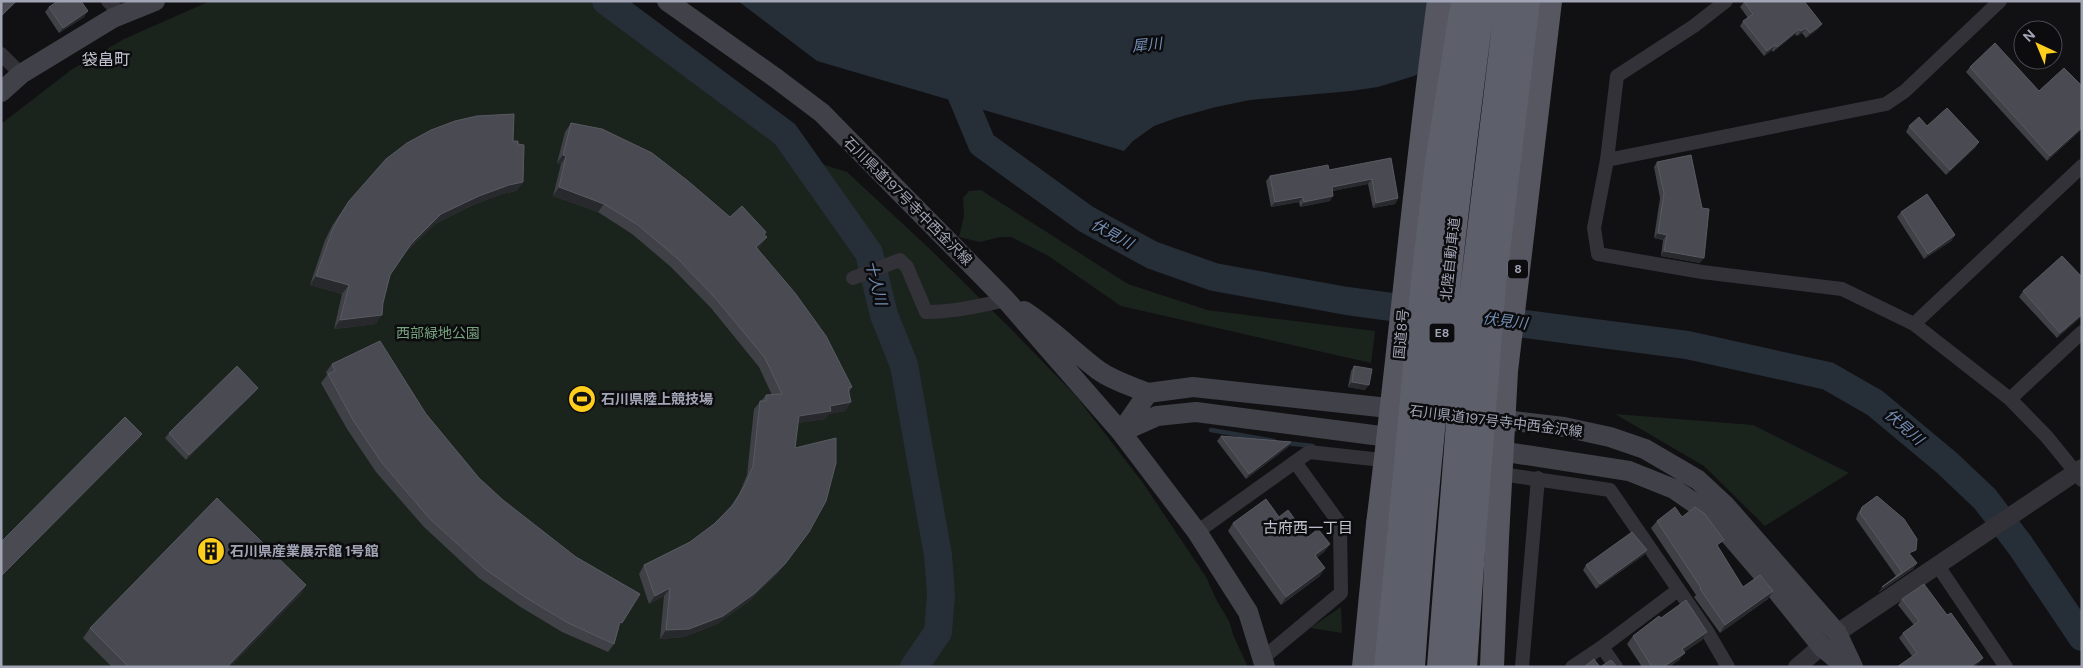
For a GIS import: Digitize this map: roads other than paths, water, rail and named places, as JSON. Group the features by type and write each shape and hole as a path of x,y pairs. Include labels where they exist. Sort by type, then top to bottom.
{"highway":[{"name":"国道8号","path":"1364,667 1390,525 1398,361 1425,101 1439,1"},
{"path":"1388,667 1390,525 1437,172 1464,1"},
{"name":"北陸自動車道","path":"1412,667 1438,368 1482,1"},
{"name":"北陸自動車道","path":"1440,667 1464,372 1508,1"},
{"path":"1464,667 1485,537 1493,285 1527,1"},
{"name":"8","path":"1492,667 1485,537 1550,1"}],"main road":[{"name":"石川県道197号寺中西金沢線","path":"667,1 822,113 1006,300 1121,432 1197,532 1248,612 1264,662"},
{"path":"1,92 21,74 115,8 145,3"},
{"path":"1006,300 1047,325 1098,370 1118,382 1148,393 1121,432"},
{"name":"石川県道197号寺中西金沢線","path":"1148,393 1193,387 1564,426 1610,437 1644,449 1698,480 1725,505 1837,633 1853,667"},
{"name":"石川県道197号寺中西金沢線","path":"1121,432 1157,416 1196,412 1629,470 1674,489 1713,516 1822,647 1846,667"}],"street":[{"path":"1726,1 1694,26 1617,76 1607,160 1594,228 1598,254 1702,272 1842,289 1914,324 2010,399 2080,473 2051,490 1837,633 1797,667"},
{"path":"1607,160 1886,104 1905,91 2000,1"},
{"path":"1,54 21,74"},
{"path":"1914,324 2082,166"},
{"path":"853,278 900,260 907,267 926,312 968,309 1006,300"},
{"path":"2010,399 2082,332"},
{"path":"1197,532 1309,452 1538,478 1610,490 1707,631 1728,667"},
{"path":"1264,662 1341,593 1340,524 1296,462"},
{"path":"1522,667 1538,478"},
{"path":"1944,562 2006,667"},
{"path":"1572,667 1678,590"},
{"path":"1602,647 1616,667"}],"water":[{"name":"犀川","path":"738,1 1555,1 1414,76 1378,87 1250,100 1216,107 1154,126 1133,141 1124,151 817,61"}],"waterway":[{"name":"十人川","path":"606,1 785,134 869,253 884,315 904,365 938,555 941,595 938,632 914,667"},
{"name":"伏見川","path":"951,70 982,144 1086,219 1152,255 1214,277 1347,301 1429,312"},
{"name":"伏見川","path":"1486,319 1687,345 1828,376 1875,403 1947,463 1985,499 2020,545 2082,637"},
{"path":"1211,430 1274,441"},
{"path":"1286,443 1313,446"}],"place":[{"name":"石川県陸上競技場","path":"582,399"},
{"name":"石川県産業展示館 1号館","path":"211,551"}],"district":[{"name":"袋畠町","path":"106,59"},
{"name":"古府西一丁目","path":"1308,528"}],"park label":[{"name":"西部緑地公園","path":"438,333"}]}
